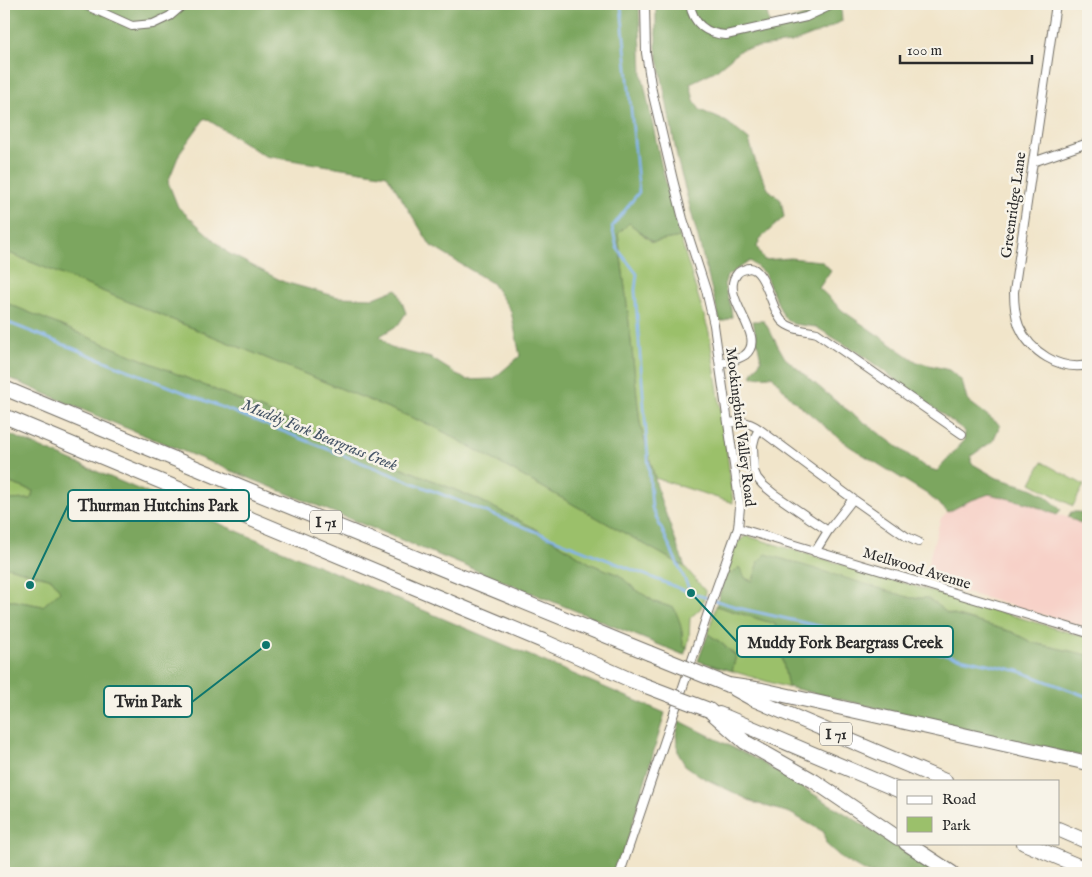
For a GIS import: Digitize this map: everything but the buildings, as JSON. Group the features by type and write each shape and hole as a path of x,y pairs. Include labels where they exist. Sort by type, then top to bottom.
{"highway":[{"name":"I 71","path":"4,388 728,685 753,699 943,780"},
{"name":"I 71","path":"4,416 543,641 633,681 709,710 897,790"},
{"path":"728,685 762,690 1088,763"},
{"path":"709,710 745,742 814,781 897,837"},
{"path":"1062,831 1088,842"},
{"path":"908,844 952,873"},
{"path":"1026,844 1088,870"}],"street":[{"path":"82,4 132,26 153,24 170,16 184,4"},
{"name":"Mockingbird Valley Road","path":"620,873 714,592 738,528 740,507 714,325 706,290 683,219 652,91 646,53 645,4"},
{"path":"690,4 693,15 703,28 710,32 726,35 806,17 834,4"},
{"name":"Greenridge Lane","path":"1056,4 1014,302 1020,328 1026,338 1043,355 1062,364 1088,365"},
{"path":"1033,162 1088,143"},
{"path":"720,364 746,354 751,348 752,339 732,289 735,276 740,271 750,267 755,268 761,275 781,321 795,329 817,333 962,434"},
{"path":"728,423 742,421 759,429 853,499 907,537 918,542"},
{"path":"759,429 753,445 754,471 757,478 774,494 828,531"},
{"path":"815,552 828,531 853,499"},
{"name":"Mellwood Avenue","path":"738,528 1088,633"}],"shaded area":[{"path":"989,494 1027,503 1057,515 1068,517 1088,527 1088,628 923,580 941,518 969,501"}],"green space":[{"path":"4,4 192,4 198,9 205,4 639,4 642,74 661,164 680,237 653,242 629,223 618,234 640,423 660,498 685,567 435,427 4,251","holes":["205,118 265,156 387,175 431,246 492,283 511,311 520,356 493,379 466,380 431,358 391,348 380,336 398,325 406,313 397,289 374,298 338,297 284,282 228,253 178,207 168,182 180,152"]},
{"path":"656,4 765,4 770,27 833,7 841,8 842,21 825,30 791,43 742,49 715,71 690,83 694,100 700,110 727,122 749,140 756,163 768,189 781,200 784,217 760,239 757,247 764,260 790,258 821,261 831,270 819,288 843,311 917,362 949,370 962,381 967,400 1000,425 993,441 971,456 971,463 997,478 1031,488 1043,494 1061,509 1057,515 1027,503 989,494 969,501 948,512 927,494 849,446 792,399 772,376 752,377 751,375 761,360 753,321 764,321 785,358 838,403 925,467 937,471 964,441 965,431 862,355 816,327 793,324 784,317 764,273 750,261 727,276 724,285 732,317 725,321 720,321 678,162 656,49"},
{"path":"629,223 652,242 680,237 709,332 733,503 655,478 640,423 618,233"},
{"path":"4,251 435,427 685,567 706,592 701,608 690,618 687,648 683,646 682,631 674,608 655,602 635,589 619,575 591,564 532,527 477,499 4,302"},
{"path":"4,302 477,499 532,527 591,564 619,575 635,589 655,602 674,608 681,626 683,646 687,648 684,655 109,421 4,376"},
{"path":"4,432 665,713 618,873 4,873 4,599 43,606 60,591 52,579 4,566 4,500 31,499 33,491 4,481"},
{"path":"1042,462 1084,485 1073,506 1031,483"},
{"path":"4,481 33,491 31,499 4,500"},
{"path":"1071,512 1088,515 1088,527 1068,517"},
{"path":"747,536 1088,638 1088,655 1033,643 1012,632 947,613 928,598 911,598 759,561 753,581 727,572 735,546"},
{"path":"766,554 911,598 928,598 947,613 1012,632 1033,643 1088,655 1088,740 1080,756 788,687 775,624 716,606 726,572 732,574 739,567 746,579 753,581 759,561"},
{"path":"4,566 52,579 61,591 43,606 4,599"},
{"path":"716,606 775,624 789,688 732,671 736,656 708,634"},
{"path":"708,634 736,656 732,671 698,661"},
{"path":"680,721 756,759 938,873 867,873 844,860 826,844 824,832 790,813 755,803 702,777 685,765 678,753 676,734"}],"waterway":[{"path":"619,4 621,6 639,192 612,227 617,248 637,274 635,290 652,508 691,593"},
{"name":"Muddy Fork Beargrass Creek","path":"4,321 691,593 743,609 1019,671 1088,697"}],"place":[{"name":"Thurman Hutchins Park","path":"30,585"},
{"name":"Muddy Fork Beargrass Creek","path":"691,593"},
{"name":"Twin Park","path":"266,645"}]}
